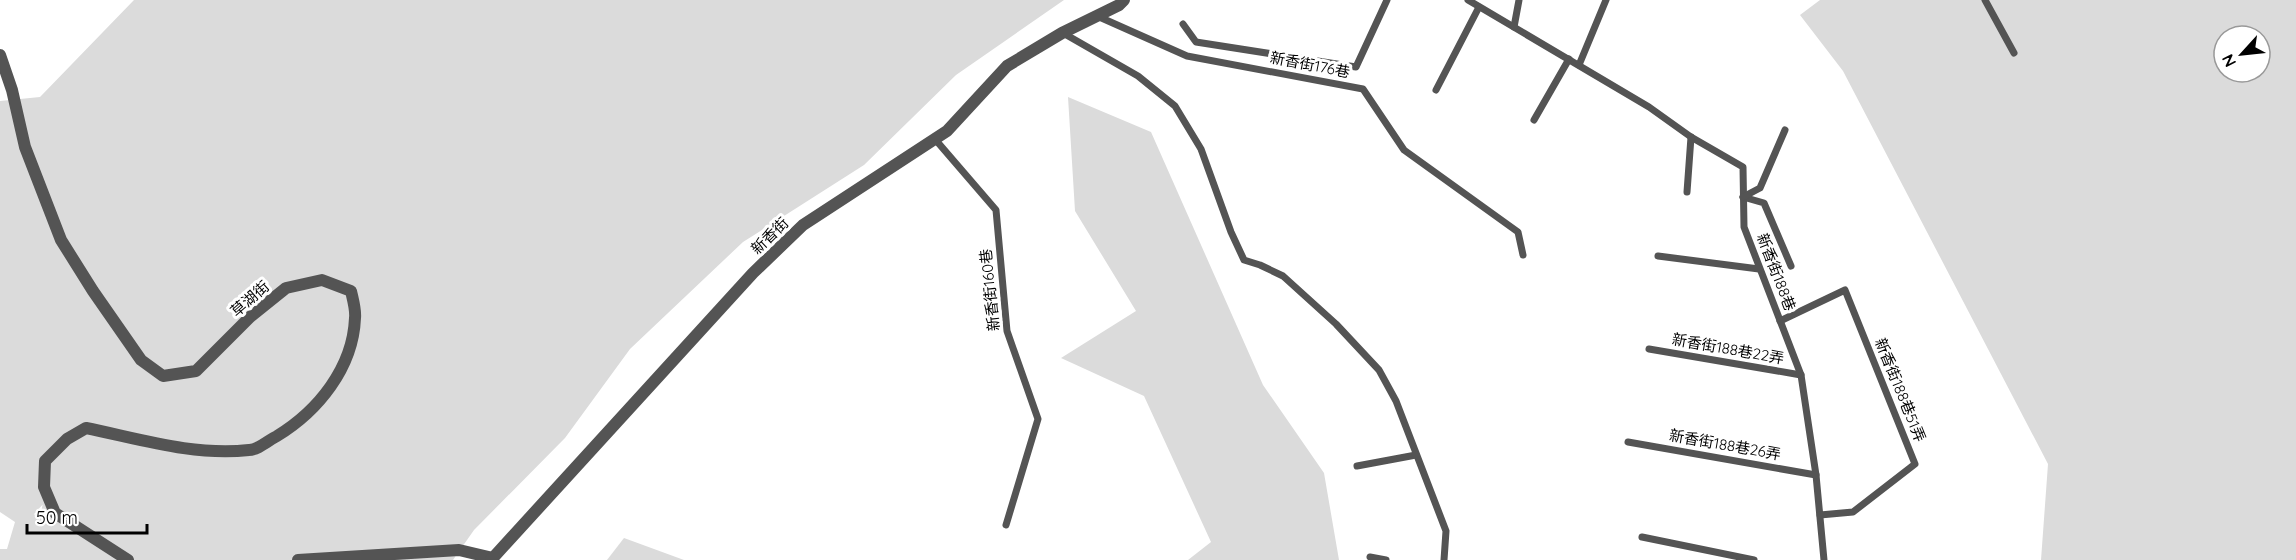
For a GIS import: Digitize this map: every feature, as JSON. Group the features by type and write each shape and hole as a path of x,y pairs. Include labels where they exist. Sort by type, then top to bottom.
{"street":[{"name":"新香街","path":"492,559 753,273 803,225 947,131 1007,66 1062,33 1119,5 1124,0"},
{"name":"草湖街","path":"0,56 12,90 25,147 61,240 141,360 163,376 196,371 250,317 286,288 322,280 351,291 355,318 349,354 331,388 292,427 252,450 215,452 163,446 86,428 68,440 45,461 44,487 55,513 128,560"},
{"path":"298,560 459,550 492,559"}],"lane":[{"path":"1183,24 1196,42 1356,67 1387,0"},
{"name":"新香街188巷","path":"1468,0 1649,107 1691,137 1743,167 1744,227 1801,375 1816,475 1824,560"},
{"path":"1514,27 1519,0"},
{"path":"1579,65 1606,0"},
{"path":"1985,0 2014,52"},
{"path":"1436,90 1479,7"},
{"name":"新香街176巷","path":"1097,16 1187,56 1363,89 1404,150 1518,232 1523,255"},
{"path":"1062,33 1138,76 1175,106 1201,149 1231,232 1244,260 1283,276 1336,324 1379,370 1396,401 1446,531 1444,560"},
{"path":"1534,120 1569,59"},
{"path":"1743,197 1760,188 1785,130"},
{"path":"1687,192 1691,137"},
{"name":"新香街160巷","path":"934,138 996,210 1007,331 1038,419 1006,525"},
{"path":"1743,197 1764,203 1791,266"},
{"path":"1658,256 1759,269"},
{"name":"新香街188巷51弄","path":"1780,321 1845,290 1915,464 1853,512 1820,515"},
{"name":"新香街188巷22弄","path":"1649,349 1801,375"},
{"name":"新香街188巷26弄","path":"1628,442 1816,475"},
{"path":"1357,466 1416,455"},
{"path":"1642,537 1754,560"},
{"path":"1370,557 1386,560"}],"shaded area":[{"path":"134,0 1064,0 956,75 864,165 743,242 630,349 565,438 474,530 453,560 0,560 0,549 7,549 15,522 0,512 0,101 40,97"},
{"path":"1820,0 2296,0 2296,560 2041,560 2048,464 1843,71 1800,15"},
{"path":"1068,97 1151,132 1263,385 1324,473 1339,560 1188,560 1211,542 1144,396 1061,358 1136,311 1075,211"},
{"path":"624,538 684,560 607,560"}]}
